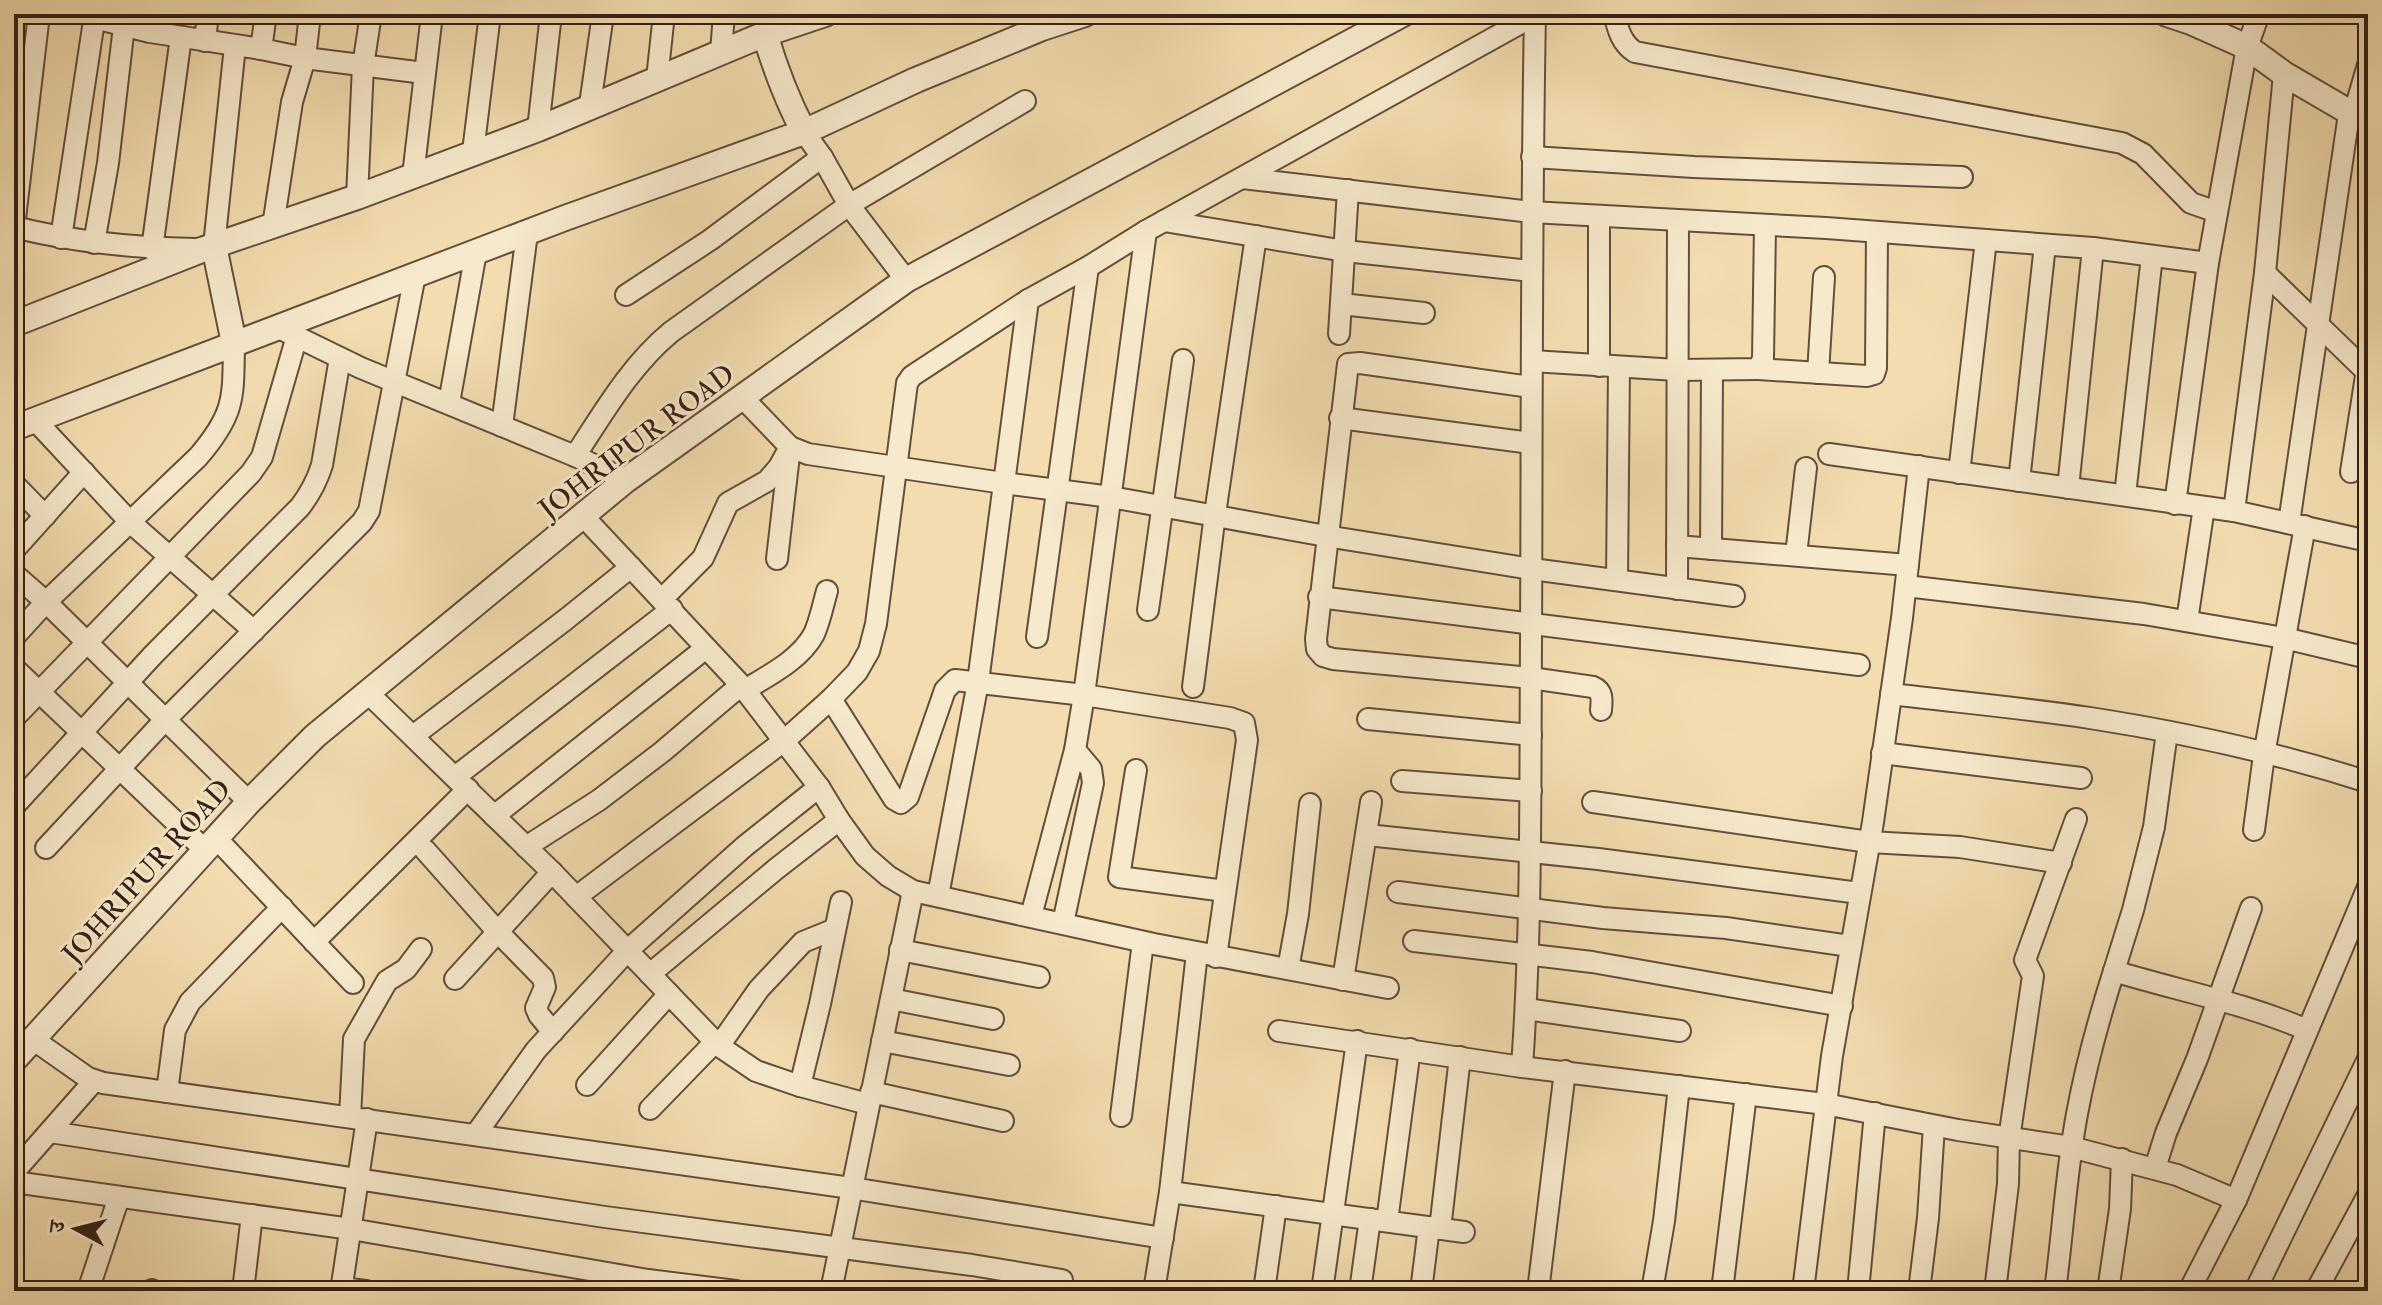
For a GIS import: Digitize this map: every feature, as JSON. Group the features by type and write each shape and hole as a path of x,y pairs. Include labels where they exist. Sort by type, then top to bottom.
{"street":[{"path":"39,14 14,227 94,243 212,253"},
{"path":"205,41 208,14"},
{"path":"261,49 266,14"},
{"path":"273,226 292,102 305,58 310,14"},
{"path":"357,197 363,66 371,14"},
{"path":"413,176 432,14"},
{"path":"473,152 490,14"},
{"path":"538,129 551,14"},
{"path":"590,105 603,14"},
{"path":"657,79 664,14"},
{"path":"721,52 724,14"},
{"path":"14,324 212,253 273,226 538,129 765,34 825,14"},
{"path":"286,332 415,275 804,132 916,80 1042,28 1085,14"},
{"name":"JOHRIPUR ROAD","path":"14,1060 249,802 315,736 626,480 906,280 1403,14"},
{"path":"1522,1067 1529,956 1531,212 1535,14"},
{"path":"576,897 784,741 857,672 869,651 876,624 909,379 1028,300 1146,231 1535,14"},
{"path":"1614,14 1621,38 1635,52 2122,143 2143,154 2191,203 2217,212"},
{"path":"2175,504 2208,263 2247,47 2259,14"},
{"path":"61,238 95,16 124,26 151,23 181,37 305,58 424,73"},
{"path":"2179,16 2247,47 2284,74 2357,118"},
{"path":"94,243 108,163 124,26"},
{"path":"765,34 790,105 804,132 849,205 906,280"},
{"path":"152,249 181,37"},
{"path":"14,637 46,602 198,457 226,420 233,397 233,331 212,253 235,46"},
{"path":"2254,830 2284,638 2319,323 2368,65"},
{"path":"2234,511 2265,273 2284,74"},
{"path":"575,456 630,374 654,346 849,205 1025,101"},
{"path":"626,295 710,240 822,157"},
{"path":"1532,157 1694,167 1962,177"},
{"path":"1242,178 1531,212 2093,248 2208,263"},
{"path":"1339,334 1348,190"},
{"path":"1599,217 1609,367 1617,580"},
{"path":"1164,221 1345,251 1531,271"},
{"path":"1677,589 1678,222"},
{"path":"1758,369 1763,359 1765,226"},
{"path":"1031,916 1075,750 1146,231"},
{"path":"1532,361 1677,370 1758,369 1874,374 1877,232"},
{"path":"502,426 527,233"},
{"path":"1193,687 1256,236"},
{"path":"1959,473 1986,240"},
{"path":"2019,481 2045,245"},
{"path":"2068,488 2093,248"},
{"path":"449,403 476,252"},
{"path":"2125,495 2152,256"},
{"path":"1037,637 1088,267"},
{"path":"2265,273 2368,369 2351,472"},
{"path":"46,848 164,721 362,522 369,511 415,275"},
{"path":"1818,373 1824,277"},
{"path":"938,896 978,682 1028,300"},
{"path":"1341,304 1424,313"},
{"path":"254,631 130,522 84,472 24,424 233,331 286,332 626,480"},
{"path":"14,718 251,473 262,457 286,332"},
{"path":"14,806 127,683 300,507 317,481 322,465 340,358"},
{"path":"1148,610 1183,360"},
{"path":"1531,387 1351,362 1347,366 1319,597 1317,649 1323,656 1348,661 1531,678 1598,689 1601,710"},
{"path":"1711,549 1712,370"},
{"path":"742,397 790,447 819,457 1111,497 1532,569 1734,596"},
{"path":"1340,418 1531,443"},
{"path":"777,559 790,447"},
{"path":"314,942 461,783 667,604 703,558 728,503 767,481 790,447"},
{"path":"1829,454 2234,511 2368,541"},
{"path":"1803,1291 1825,1104 1891,694 1919,466"},
{"path":"1796,555 1806,468"},
{"path":"14,550 84,472"},
{"path":"14,484 45,516"},
{"path":"2187,621 2204,507"},
{"path":"583,516 743,688 819,787 865,856 888,876 913,891 1143,942 1388,988"},
{"path":"1677,546 1796,555 2073,605 2284,638 2368,658"},
{"path":"413,736 631,567"},
{"path":"14,574 249,802"},
{"path":"526,847 599,800 743,688 794,658 813,634 827,591"},
{"path":"1319,597 1859,665"},
{"path":"494,816 706,648"},
{"path":"14,668 120,768 282,907 353,983"},
{"path":"831,699 894,799 901,803 908,797 945,690 955,680 1084,695 1230,718 1244,723 1247,740 1225,891 1207,955 1154,1291"},
{"path":"367,692 552,872 717,1044 756,1071 800,1086 1003,1121"},
{"path":"1891,694 2089,718 2167,732 2368,782"},
{"path":"1368,719 1531,735"},
{"path":"2055,1291 2071,1147 2094,1036 2133,910 2154,827 2167,732"},
{"path":"1063,923 1093,783 1091,769 1075,750"},
{"path":"1882,753 2081,778"},
{"path":"1136,770 1119,877 1225,891"},
{"path":"1402,781 1531,791"},
{"path":"476,1134 518,1074 628,950 745,846 819,787"},
{"path":"1343,980 1371,802"},
{"path":"1593,802 1869,842 1960,847 2061,863"},
{"path":"1288,969 1298,914 1310,804"},
{"path":"1995,1291 2008,1184 2009,1139 2033,976 2025,960 2076,819"},
{"path":"650,974 839,820"},
{"path":"1367,835 1529,851 1859,893"},
{"path":"425,850 543,978 545,987 536,1008 553,1032"},
{"path":"455,979 552,872"},
{"path":"2189,1291 2236,1200 2368,887"},
{"path":"831,1291 913,891"},
{"path":"1398,892 1603,918 1726,928 1850,946"},
{"path":"800,1086 841,902"},
{"path":"167,1092 175,1030 190,1002 282,907"},
{"path":"2155,1168 2251,908"},
{"path":"650,1109 717,1044 759,989 803,942 835,929"},
{"path":"1414,941 1592,962 1842,1006"},
{"path":"1121,1116 1143,942"},
{"path":"366,1291 341,1289 359,1178 354,1039 387,981 406,969 421,949"},
{"path":"900,950 1039,977"},
{"path":"2114,971 2275,1016 2307,1030"},
{"path":"587,1085 669,994"},
{"path":"891,999 993,1019"},
{"path":"1526,1009 1680,1031"},
{"path":"1279,1031 1522,1067 1825,1104 1934,1126 2071,1147 2177,1175 2236,1200"},
{"path":"34,1040 94,1081 851,1188 1163,1238"},
{"path":"882,1041 1009,1065"},
{"path":"1322,1291 1357,1041"},
{"path":"1360,1291 1378,1220 1410,1049"},
{"path":"1421,1291 1434,1228 1460,1057"},
{"path":"2255,1291 2368,1059"},
{"path":"1538,1291 1565,1071"},
{"path":"14,1172 94,1081"},
{"path":"1652,1291 1664,1221 1679,1086"},
{"path":"1722,1291 1746,1094"},
{"path":"1858,1291 1875,1113"},
{"path":"1919,1291 1934,1126"},
{"path":"50,1132 605,1217 972,1265 1062,1280"},
{"path":"2108,1291 2120,1209 2122,1159"},
{"path":"14,1182 351,1229 646,1285 736,1291"},
{"path":"1170,1192 1464,1232"},
{"path":"2316,1291 2368,1195"},
{"path":"88,1291 119,1197"},
{"path":"1264,1291 1276,1206"},
{"path":"243,1291 252,1215"}]}
